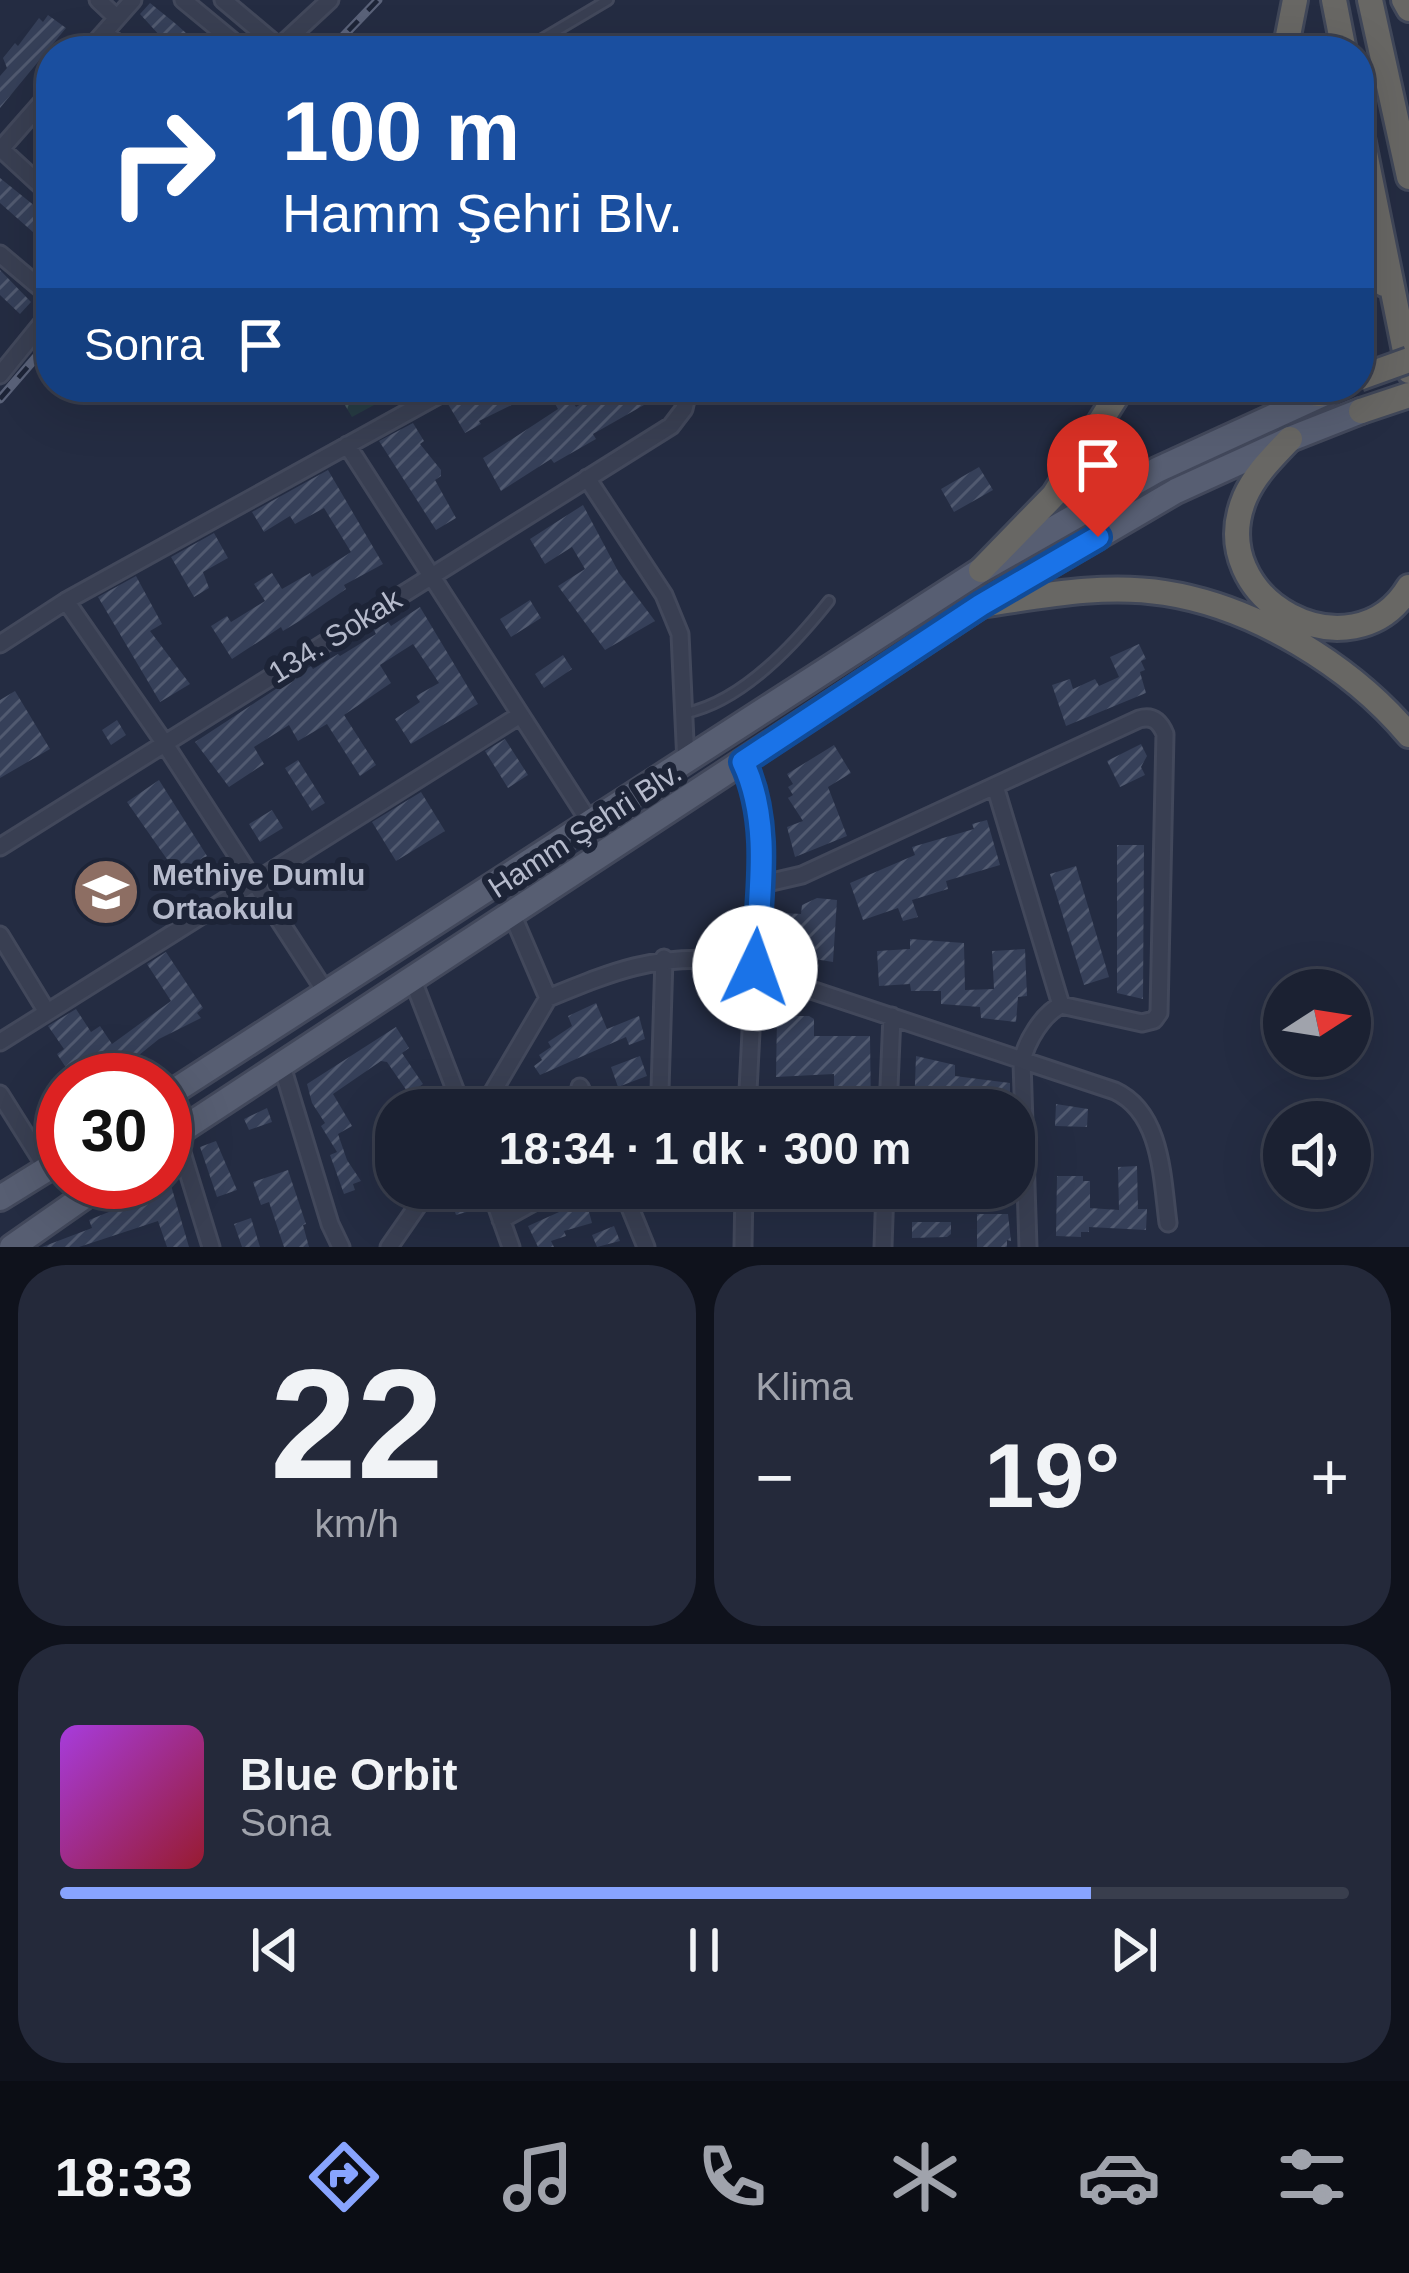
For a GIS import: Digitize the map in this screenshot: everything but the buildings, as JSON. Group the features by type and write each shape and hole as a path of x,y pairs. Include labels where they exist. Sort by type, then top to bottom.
{"highway":[{"path":"1288,36 1295,0"},
{"path":"1334,0 1341,36"},
{"path":"1370,0 1409,177"},
{"path":"1404,0 1409,9"},
{"path":"1374,196 1409,371"},
{"path":"1374,267 1397,309"},
{"path":"1374,373 1409,360"},
{"path":"1361,411 1409,395"},
{"path":"981,570 1054,495 1113,402"},
{"path":"1290,439 1256,476 1237,521 1240,566 1263,599 1292,619 1323,627 1351,626 1376,618 1402,599 1409,587"},
{"path":"981,605 1076,590 1164,593 1238,613 1329,664 1409,735"}],"main road":[{"name":"Hamm Şehri Blv.","path":"192,1080 981,570 1157,470 1305,402"},
{"name":"Hamm Şehri Blv.","path":"192,1123 981,605 1176,491 1361,411"},
{"path":"0,1198 36,1176"},
{"path":"21,1244 68,1209"}],"street":[{"path":"98,0 117,18"},
{"path":"101,36 133,0"},
{"path":"183,0 227,36"},
{"path":"223,0 263,36"},
{"path":"290,36 324,2"},
{"path":"105,32 109,36"},
{"path":"36,107 3,141 36,179"},
{"path":"0,254 36,284"},
{"path":"3,363 36,328"},
{"path":"0,644 66,602 422,402"},
{"name":"134. Sokak","path":"0,847 671,426 686,402"},
{"path":"346,445 591,824"},
{"path":"587,478 664,595 680,634 686,763"},
{"path":"66,602 163,741 327,994"},
{"path":"0,1042 520,715"},
{"path":"759,885 802,875 1143,718 1156,720 1165,734 1159,1012 1154,1020 1142,1024 1061,1005 1053,1008 1026,1045 1022,1061 1028,1247"},
{"path":"743,762 753,782 760,820 748,1089"},
{"path":"995,786 1061,1005"},
{"path":"512,914 548,998"},
{"path":"0,935 47,1012"},
{"path":"660,1089 664,958"},
{"path":"494,1089 548,998 628,966 664,958 721,960 1115,1091 1139,1106 1148,1124 1161,1167 1168,1223"},
{"path":"412,978 455,1089"},
{"path":"889,1089 892,1016"},
{"path":"281,1063 330,1225 341,1247"},
{"path":"0,1094 36,1140"},
{"path":"192,1195 211,1247"},
{"path":"389,1247 415,1209"},
{"path":"497,1209 511,1247"},
{"path":"501,1220 521,1209"},
{"path":"631,1209 646,1247"},
{"path":"743,1247 744,1209"},
{"path":"883,1247 884,1209"}],"lane":[{"path":"547,36 608,0"},
{"path":"684,713 713,704 754,676 804,633 829,601"}],"green space":[{"path":"343,402 380,402 352,417"}],"railway":[{"path":"343,36 378,0"},
{"path":"0,399 36,357"}],"place":[{"name":"Methiye Dumlu Ortaokulu","path":"106,892"}],"route":[{"path":"755,968 761,836 753,782 743,762 981,605 1098,537"}]}
